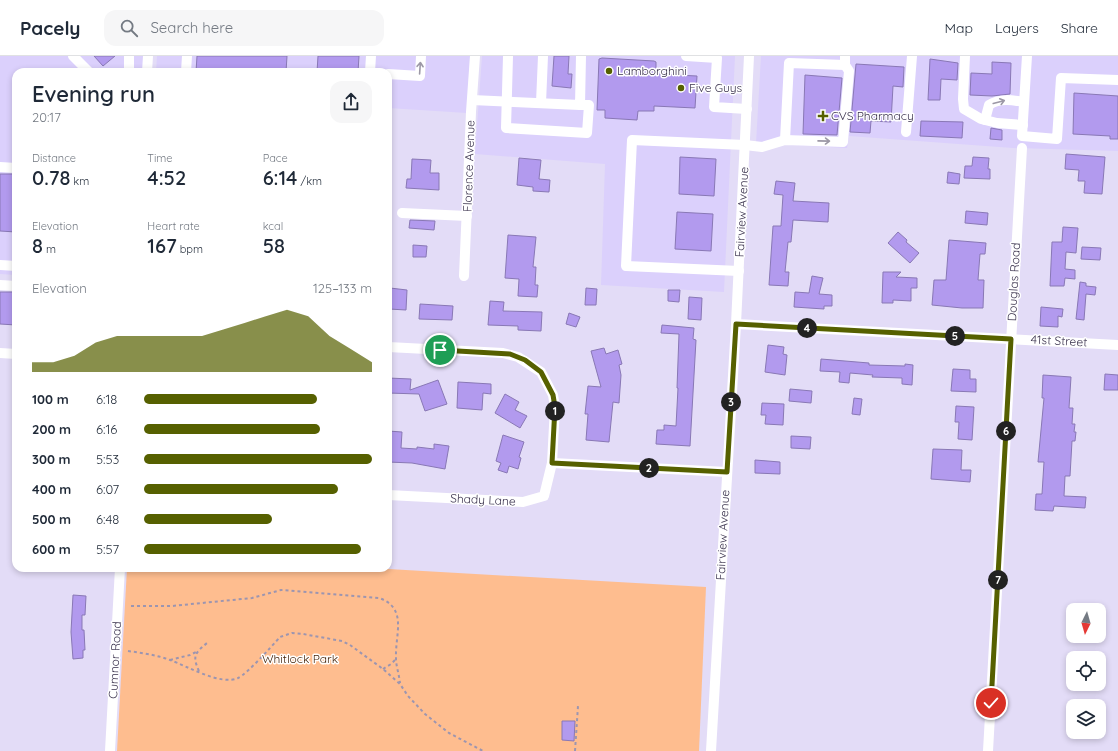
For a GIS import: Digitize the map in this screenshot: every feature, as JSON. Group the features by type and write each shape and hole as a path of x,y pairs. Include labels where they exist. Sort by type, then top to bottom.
{"street":[{"path":"74,56 85,68"},
{"path":"128,68 129,56"},
{"path":"147,68 148,56"},
{"path":"186,68 187,56"},
{"path":"370,68 372,56"},
{"path":"392,74 420,76 421,56"},
{"name":"Florence Avenue","path":"464,276 475,56"},
{"path":"472,100 506,102 589,105 587,133 506,128 506,102 508,56"},
{"path":"541,103 542,56"},
{"path":"580,105 581,56"},
{"path":"686,56 717,58 714,107 747,109"},
{"name":"Fairview Avenue","path":"711,751 739,271 749,56"},
{"path":"906,132 912,56"},
{"path":"966,56 963,98 964,109 981,119 997,123 1023,125"},
{"path":"1027,56 1022,136 1057,139 1061,78 1118,80"},
{"path":"739,271 626,266 632,140 762,147 785,140 843,142 849,71 845,61 789,63 785,140"},
{"path":"985,120 989,105 994,102 1005,100 1024,102"},
{"name":"Douglas Road","path":"988,751 1022,148"},
{"path":"0,167 12,168"},
{"path":"402,213 467,216"},
{"path":"0,265 12,266"},
{"path":"0,285 12,286"},
{"name":"41st Street","path":"736,324 1118,344"},
{"path":"392,347 503,353 518,357 530,364 541,372 553,395 555,407 552,463 727,472"},
{"path":"0,353 12,354"},
{"name":"Shady Lane","path":"392,495 523,502 544,496 552,463"},
{"name":"Cumnor Road","path":"110,751 120,572"}],"path":[{"path":"130,606 172,606 252,598 281,590 380,598 388,601 398,614 396,659 400,684"},
{"path":"128,651 146,653 170,660 218,678 233,679 238,678 280,637 292,634 342,641 358,650 400,684 408,696 424,714 449,732 482,751"},
{"path":"170,660 190,655 207,643"},
{"path":"197,651 195,656 196,664 200,672"},
{"path":"383,669 396,659"},
{"path":"575,751 578,706"}],"shaded area":[{"path":"0,56 149,56 148,68 12,68 12,275 0,274"},
{"path":"157,56 470,56 467,113 392,108 392,68 156,68"},
{"path":"482,56 735,56 724,292 601,285 605,164 475,154"},
{"path":"761,56 1118,56 1118,151 1013,148 849,136 847,148 756,143"}],"green space":[{"name":"Whitlock Park","path":"392,569 706,587 699,751 117,751 127,572 392,572"}],"building":[{"path":"94,56 115,56 103,66"},
{"path":"197,56 287,56 286,68 196,68"},
{"path":"318,56 359,56 358,68 317,68"},
{"path":"554,56 569,56 568,74 572,74 571,88 552,86"},
{"path":"599,59 654,61 656,62 656,74 697,76 695,108 654,106 654,111 638,111 637,120 605,118 605,110 597,110"},
{"path":"930,59 958,63 957,80 941,79 940,100 928,100"},
{"path":"992,62 1011,63 1010,94 992,96 970,95 971,73 992,74"},
{"path":"856,64 904,67 903,87 893,86 891,122 871,121 870,133 850,132"},
{"name":"CVS Pharmacy","path":"805,75 842,78 837,135 803,134"},
{"path":"1074,93 1118,96 1118,139 1110,139 1110,136 1073,134"},
{"path":"921,121 963,122 962,138 920,136"},
{"path":"991,128 1002,130 1002,140 990,139"},
{"path":"1066,154 1105,157 1102,194 1084,193 1085,181 1078,181 1079,170 1065,169"},
{"path":"680,157 716,159 714,196 679,194"},
{"path":"973,157 989,158 988,169 990,169 990,179 964,178 965,166 972,166"},
{"path":"519,158 541,160 539,179 550,180 549,192 533,191 533,187 517,185"},
{"path":"412,159 431,160 430,173 439,173 439,190 406,188 407,179 411,179"},
{"path":"948,172 960,174 959,184 947,183"},
{"path":"0,174 12,174 12,232 0,231"},
{"path":"776,181 795,183 793,201 829,203 828,222 793,220 791,242 788,242 785,272 789,272 788,286 769,285 773,226 781,226 783,195 774,194"},
{"path":"966,211 988,213 987,225 965,223"},
{"path":"677,212 713,214 711,251 675,249"},
{"path":"410,220 435,221 434,230 409,228"},
{"path":"1063,227 1078,228 1076,253 1066,252 1065,269 1075,270 1075,279 1065,278 1064,286 1050,286 1052,242 1062,242"},
{"path":"898,232 907,240 906,242 919,253 910,263 888,243"},
{"path":"508,235 536,237 533,267 536,267 535,285 538,285 537,297 518,296 519,279 505,278"},
{"path":"949,240 986,243 985,254 980,254 978,280 984,280 983,308 962,308 932,305 934,280 946,280"},
{"path":"413,245 427,246 426,257 413,257"},
{"path":"1082,247 1101,248 1100,260 1081,259"},
{"path":"883,272 901,272 896,277 917,278 917,288 911,288 911,301 893,300 893,303 882,303"},
{"path":"812,276 823,278 819,294 832,295 832,306 824,306 824,309 794,307 795,292 809,293"},
{"path":"1080,282 1086,283 1086,286 1096,287 1095,295 1086,294 1084,320 1076,319"},
{"path":"392,288 407,290 406,310 392,309"},
{"path":"586,288 597,289 596,305 585,305"},
{"path":"668,290 680,290 679,302 668,301"},
{"path":"0,292 12,292 12,325 0,324"},
{"path":"689,297 702,298 701,320 688,319"},
{"path":"490,301 504,302 503,311 542,312 541,331 518,330 518,326 488,325"},
{"path":"420,304 453,306 452,320 419,319"},
{"path":"1041,307 1063,309 1062,317 1058,316 1058,327 1040,326"},
{"path":"569,313 580,317 576,327 566,324"},
{"path":"662,325 694,328 693,339 696,340 690,446 656,444 657,430 664,430 664,425 676,426 678,388 679,334 661,333"},
{"path":"768,345 784,347 783,354 787,355 785,375 765,372"},
{"path":"604,348 606,354 618,350 622,364 619,365 621,375 619,403 613,402 609,442 586,440 588,414 585,414 588,386 601,387 591,351"},
{"path":"821,359 869,363 869,365 913,365 912,385 902,384 902,378 872,377 873,375 850,373 849,383 839,382 840,372 820,371"},
{"path":"953,369 970,370 970,379 976,379 976,392 951,391"},
{"path":"1105,374 1118,375 1118,390 1104,390"},
{"path":"1043,375 1071,377 1069,408 1073,408 1072,424 1075,424 1074,432 1076,432 1075,441 1072,441 1070,476 1065,476 1064,496 1086,497 1085,508 1054,506 1053,511 1035,510 1036,494 1042,494 1044,462 1038,462 1044,398 1042,398"},
{"path":"392,378 411,379 410,390 438,380 447,404 425,411 419,394 392,393"},
{"path":"458,382 491,384 491,394 483,393 482,410 457,408"},
{"path":"790,389 812,391 811,403 789,401"},
{"path":"505,394 519,402 515,410 527,416 520,428 495,413"},
{"path":"854,398 862,399 860,415 852,414"},
{"path":"762,403 784,404 783,425 765,424 766,415 761,415"},
{"path":"956,406 974,407 972,440 958,439 959,422 955,422"},
{"path":"392,431 402,432 401,448 417,449 417,447 434,449 434,444 449,446 445,469 412,463 392,462"},
{"path":"503,435 524,442 519,457 521,458 518,469 509,466 507,473 498,470 501,463 496,461"},
{"path":"791,436 811,437 810,449 791,448"},
{"path":"933,449 962,450 961,470 971,470 970,482 931,479"},
{"path":"755,460 780,462 780,474 755,473"},
{"path":"73,595 86,596 85,615 82,615 82,630 84,630 85,650 83,650 83,658 73,659 71,632"},
{"path":"562,721 575,721 574,741 562,740"}],"place":[{"name":"Lamborghini","path":"609,71"},
{"name":"Five Guys","path":"681,88"},
{"name":"CVS Pharmacy","path":"823,116"}],"route":[{"path":"440,350 510,354 525,360 541,372 553,395 555,407 552,463 727,472 736,324 1011,339 991,703"}]}
